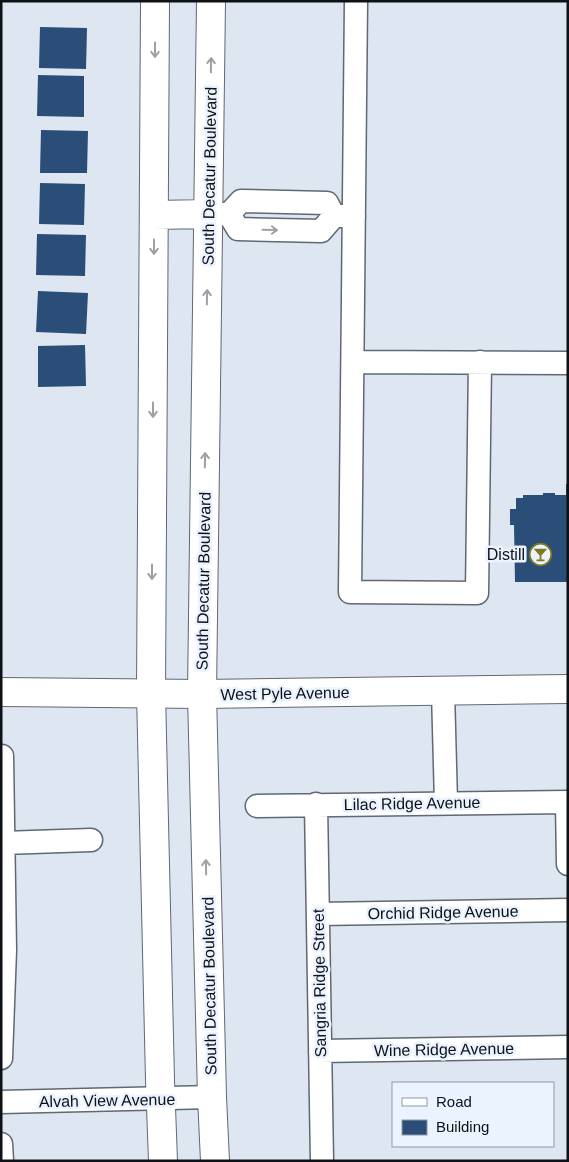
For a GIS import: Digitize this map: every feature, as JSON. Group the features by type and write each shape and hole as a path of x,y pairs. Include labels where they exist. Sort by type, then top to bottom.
{"main road":[{"path":"155,1 151,694 163,1161"},
{"name":"South Decatur Boulevard","path":"212,1 219,214 202,694 215,1161"},
{"path":"154,215 219,214"},
{"name":"West Pyle Avenue","path":"1,692 202,694 568,690"}],"street":[{"path":"356,1 344,216 353,362 350,592 477,593 480,362"},
{"path":"219,214 238,229 321,231 344,216"},
{"path":"353,362 568,363"},
{"path":"443,691 446,803"},
{"path":"1,1058 4,950 2,756"},
{"path":"567,802 568,864"},
{"name":"Lilac Ridge Avenue","path":"257,806 567,802"},
{"name":"Sangria Ridge Street","path":"316,804 322,1161"},
{"path":"3,843 91,840"},
{"name":"Orchid Ridge Avenue","path":"318,914 568,910"},
{"name":"Wine Ridge Avenue","path":"320,1052 568,1047"},
{"name":"Alvah View Avenue","path":"1,1102 212,1097"},
{"path":"1,1144 2,1161"}],"building":[{"path":"40,27 87,28 86,69 39,68"},
{"path":"38,75 84,76 84,117 37,116"},
{"path":"41,130 88,131 87,173 40,173"},
{"path":"40,183 85,184 84,225 39,224"},
{"path":"37,234 86,235 85,276 36,275"},
{"path":"38,291 88,293 86,334 36,332"},
{"path":"85,345 86,386 38,387 38,346"},
{"name":"Distill","path":"566,484 568,484 568,582 515,582 514,525 510,525 510,509 516,509 516,498 523,498 523,495 555,493 555,495 566,495"}],"place":[{"name":"Distill","path":"541,554"}]}
